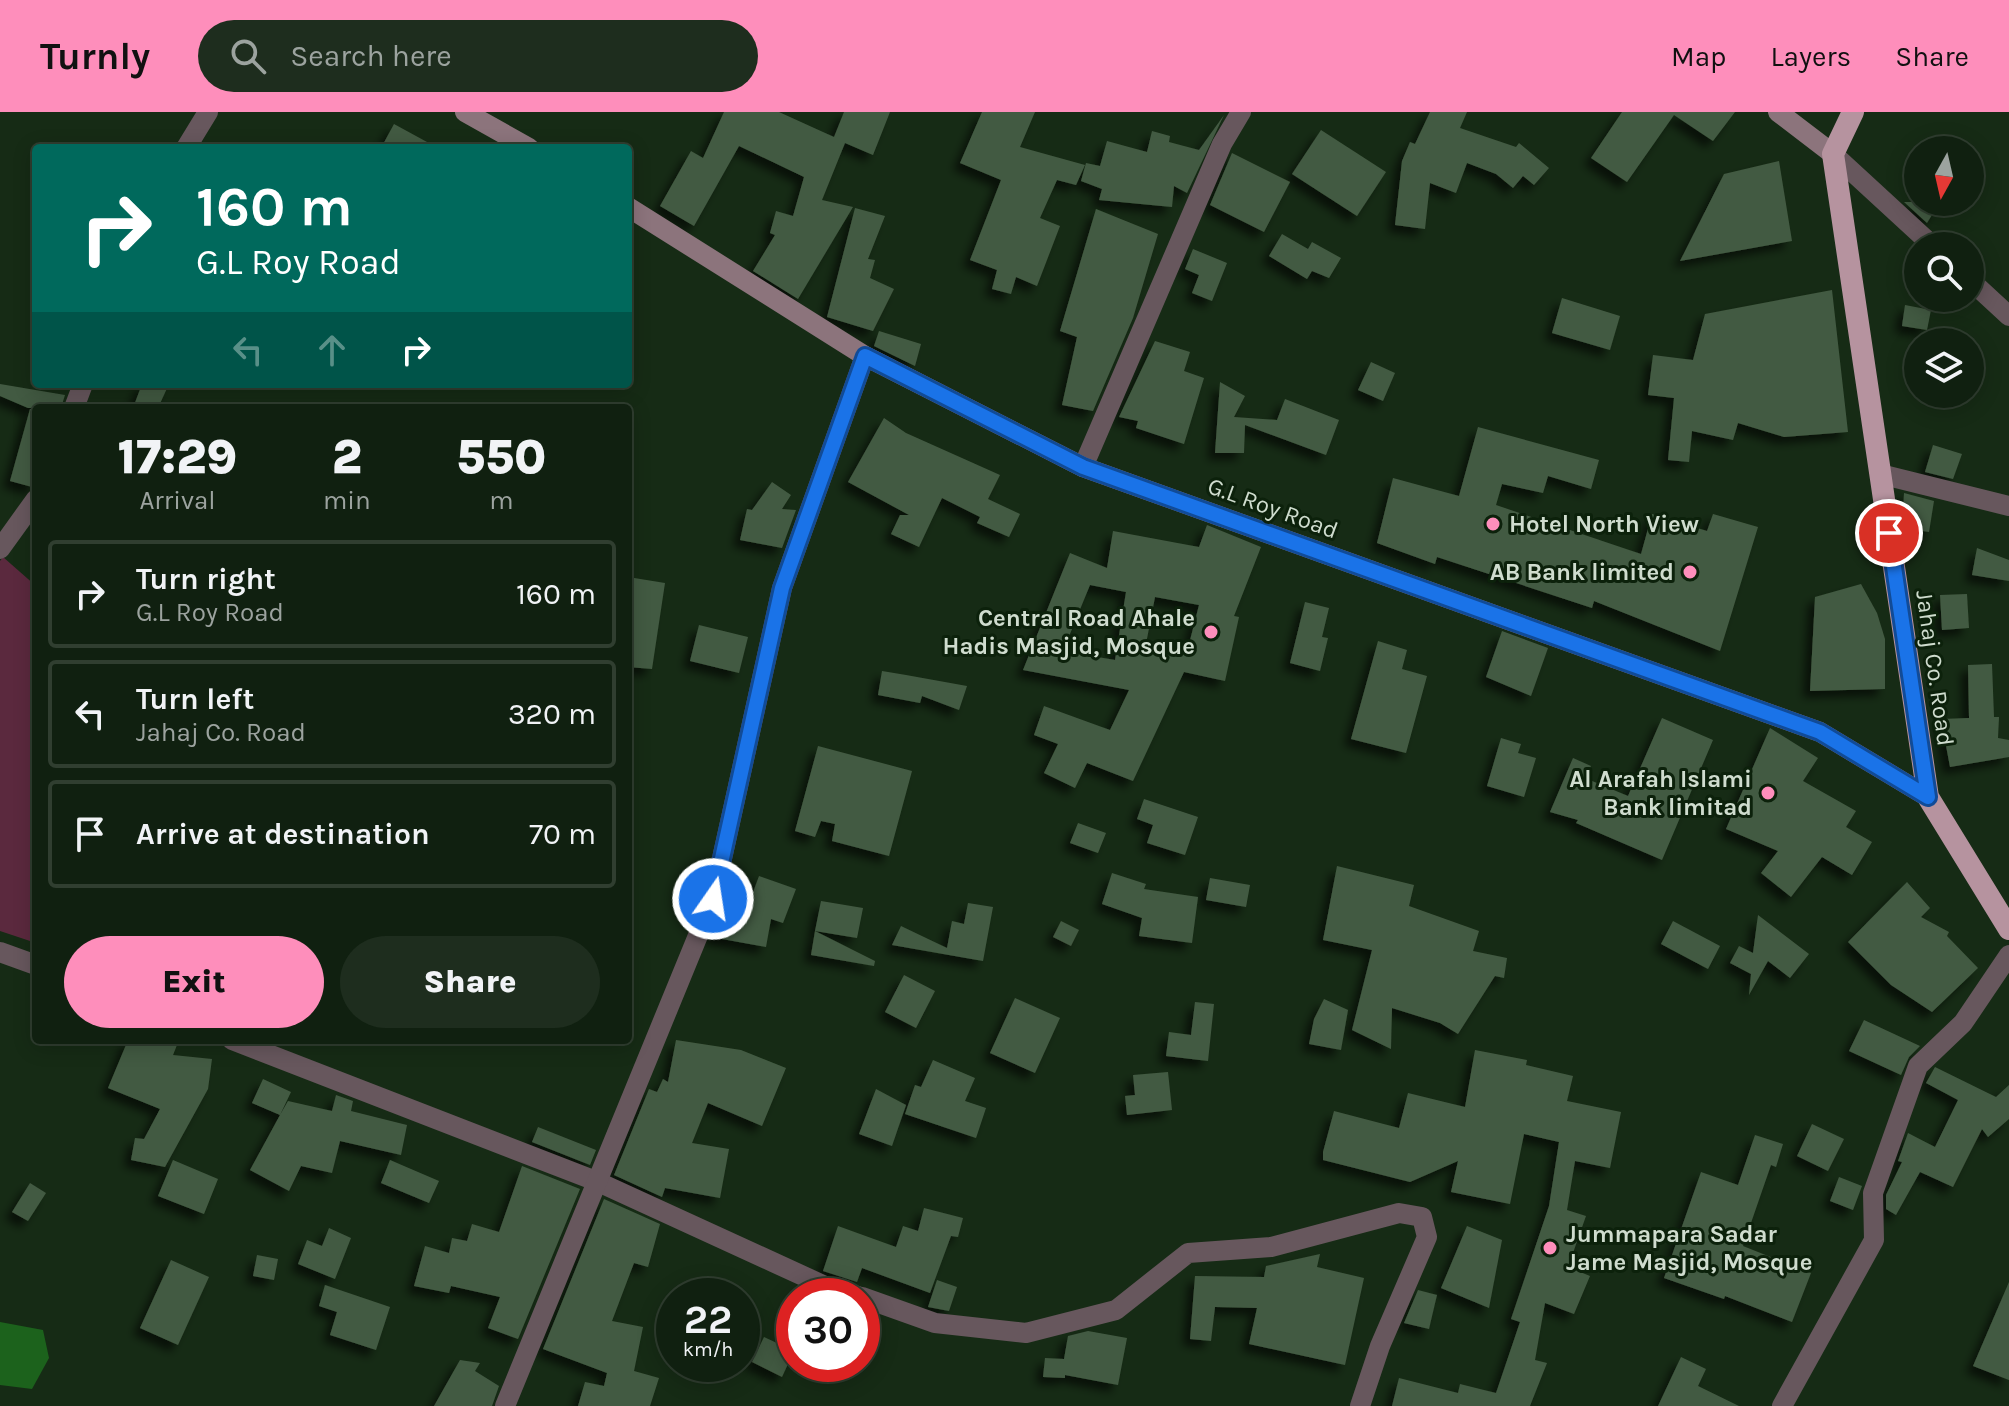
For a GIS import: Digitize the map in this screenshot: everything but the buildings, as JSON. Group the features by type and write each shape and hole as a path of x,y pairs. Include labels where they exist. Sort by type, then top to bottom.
{"highway":[{"path":"1833,154 1853,112"},
{"name":"Jahaj Co. Road","path":"1833,154 1928,797 2009,929"}],"main road":[{"path":"465,112 522,144"},
{"path":"1778,112 1833,154"},
{"name":"G.L Roy Road","path":"632,210 865,356 1083,467 1820,732 1928,797"}],"street":[{"path":"188,144 208,112"},
{"path":"1083,467 1222,144 1241,112"},
{"path":"1833,154 1918,232"},
{"path":"1984,293 2009,316"},
{"path":"505,1406 713,899 782,588 865,356"},
{"path":"1880,474 2009,506"},
{"path":"0,549 32,505"},
{"path":"0,952 32,964"},
{"path":"1782,1406 1874,1240 1873,1193 1918,1066 1963,1023 2009,955"},
{"path":"242,1044 596,1181 808,1278"},
{"path":"880,1303 935,1323 1026,1333 1116,1310 1188,1253 1271,1247 1399,1213 1422,1217 1427,1237 1380,1346 1360,1406"}],"shaded area":[{"path":"3,557 32,582 32,942 0,931 0,561"},
{"path":"0,1322 43,1330 49,1358 32,1389 0,1385"}],"place":[{"name":"Hotel North View","path":"1493,524"},
{"name":"AB Bank limited","path":"1690,572"},
{"name":"Central Road Ahale Hadis Masjid, Mosque","path":"1211,632"},
{"name":"Al Arafah Islami Bank limitad","path":"1768,793"},
{"name":"Jummapara Sadar Jame Masjid, Mosque","path":"1550,1248"}],"route":[{"path":"713,899 782,588 865,356 1083,467 1820,732 1928,797 1889,533"}]}
